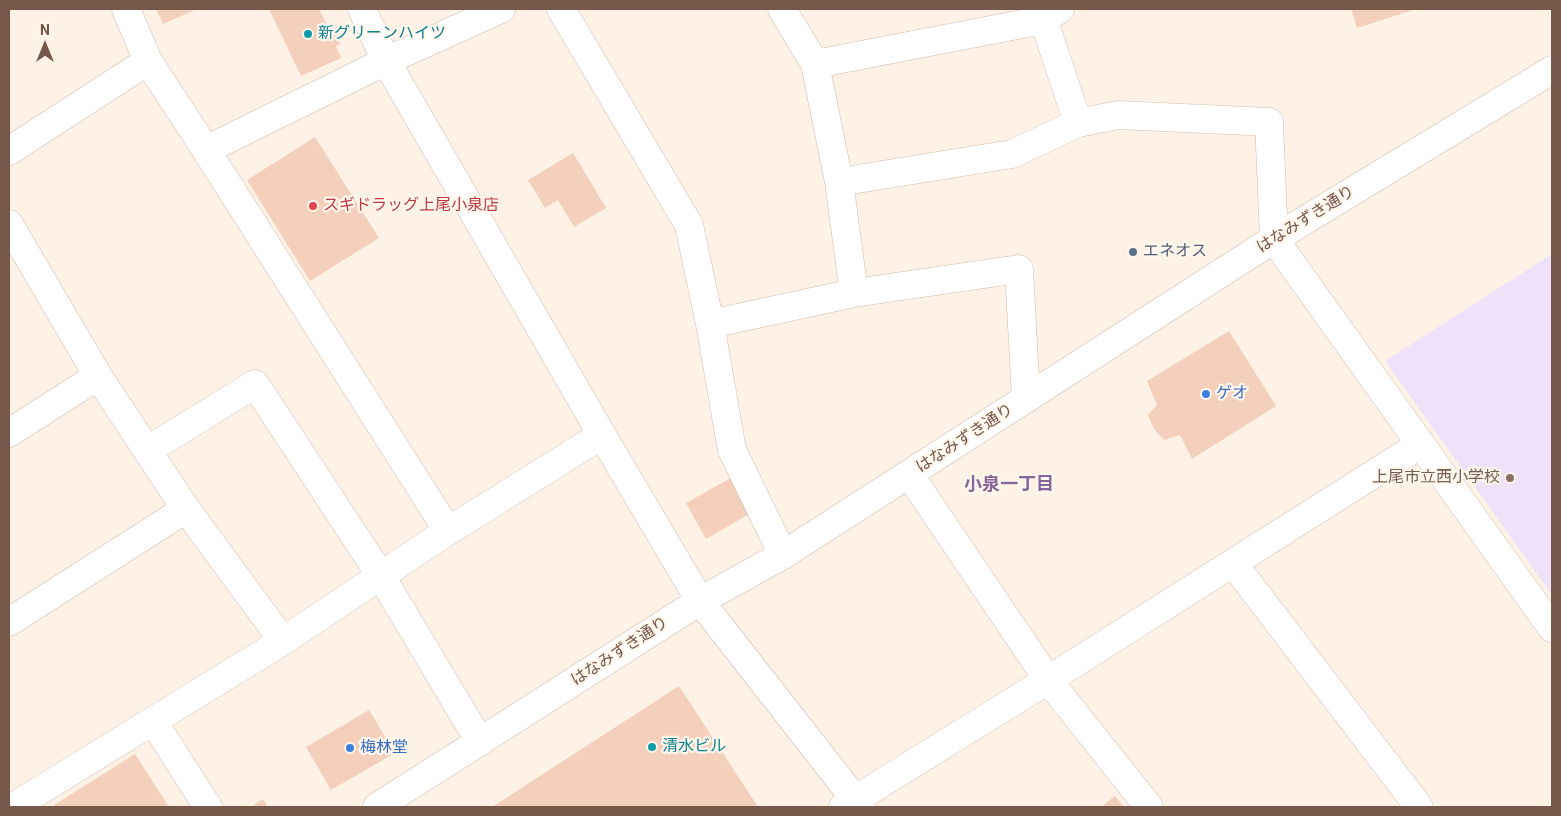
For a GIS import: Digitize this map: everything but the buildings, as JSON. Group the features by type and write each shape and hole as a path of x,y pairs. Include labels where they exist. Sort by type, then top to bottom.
{"street":[{"path":"126,9 148,61 448,531"},
{"path":"362,9 386,61 700,601 853,805 1421,444"},
{"path":"206,150 386,61 501,9"},
{"path":"561,9 689,225 710,324 732,450 783,556"},
{"path":"782,9 816,64 839,182 854,293"},
{"path":"816,64 1048,12 1078,123"},
{"path":"9,151 148,61"},
{"name":"はなみずき通り","path":"377,807 700,601 783,556 1274,239 1552,70"},
{"path":"839,182 1012,154 1078,123 1118,115 1268,122 1274,239 1552,628"},
{"path":"9,224 98,376 186,509 283,642"},
{"path":"710,324 854,293 1019,269 1026,399"},
{"path":"9,433 98,376"},
{"path":"148,450 255,384 380,576 480,742"},
{"path":"13,807 283,642 448,531 602,435"},
{"path":"909,474 1048,680 1149,807"},
{"path":"9,622 186,509"},
{"path":"1233,563 1419,807"},
{"path":"154,721 208,807"}],"shaded area":[{"name":"上尾市立西小学校","path":"1552,254 1552,595 1385,361"}],"place":[{"name":"新グリーンハイツ","path":"308,34"},
{"name":"スギドラッグ上尾小泉店","path":"313,206"},
{"name":"エネオス","path":"1133,252"},
{"name":"ゲオ","path":"1206,394"},
{"name":"上尾市立西小学校","path":"1510,478"},
{"name":"清水ビル","path":"652,747"},
{"name":"梅林堂","path":"350,748"}],"district":[{"name":"小泉一丁目","path":"1009,485"}]}
